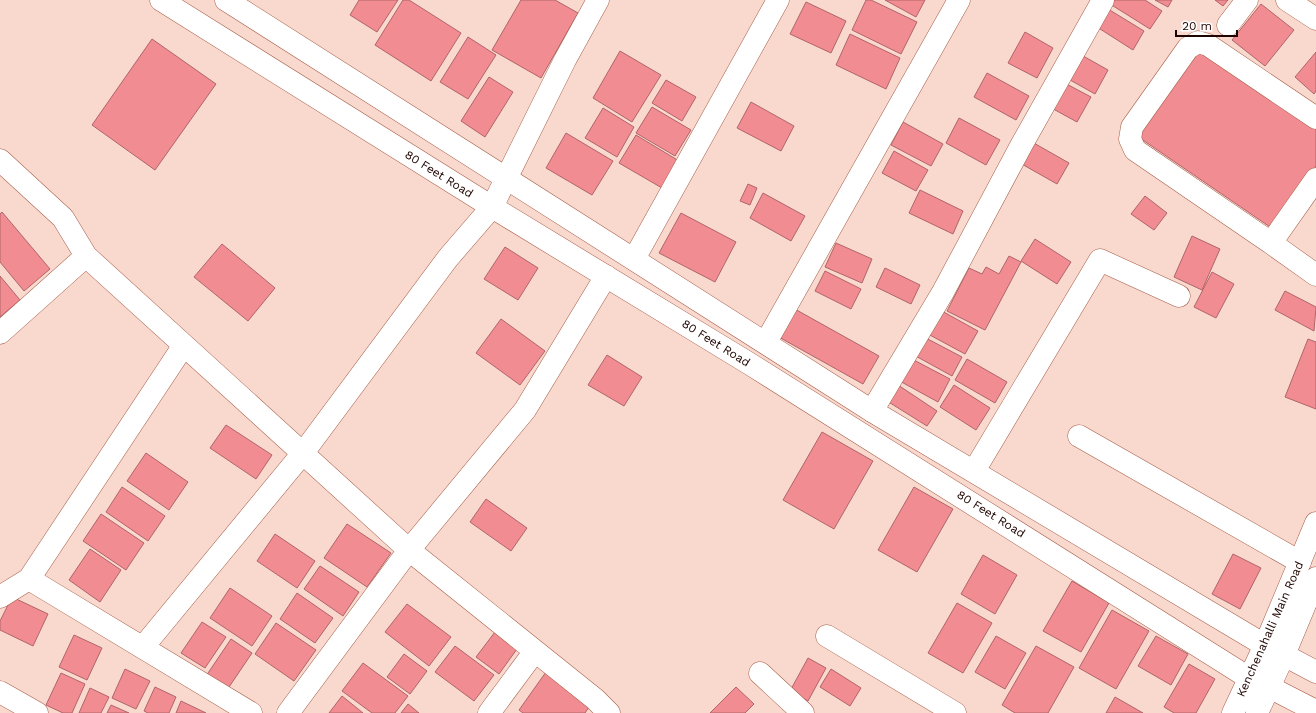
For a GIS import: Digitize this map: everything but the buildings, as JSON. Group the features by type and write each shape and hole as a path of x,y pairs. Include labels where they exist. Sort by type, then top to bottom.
{"street":[{"name":"80 Feet Road","path":"161,0 492,207 750,364 1260,682 1316,711"},
{"path":"226,0 506,179 766,342 872,411 1275,650 1316,672"},
{"path":"634,259 778,0"},
{"path":"766,342 959,0"},
{"path":"872,411 943,292 1022,144 1103,0"},
{"path":"1228,25 1247,0"},
{"path":"1287,0 1316,19"},
{"path":"143,647 303,453 448,258 492,207 594,2"},
{"path":"1316,118 1208,45 1198,42 1188,48 1132,127 1130,139 1135,150 1316,275"},
{"path":"0,160 63,218 86,256 409,550 595,699 609,713"},
{"path":"1271,243 1316,179"},
{"path":"0,333 86,256"},
{"path":"974,471 1100,260 1179,296"},
{"path":"288,713 409,550 525,410 606,276"},
{"path":"0,597 29,579 184,345"},
{"path":"1079,436 1300,562"},
{"name":"Kenchenahalli Main Road","path":"1275,650 1300,562 1316,523"},
{"name":"Kenchenahalli Main Road","path":"1233,713 1260,682 1275,650 1316,578"},
{"path":"29,579 143,647 243,711"},
{"path":"826,636 954,713"},
{"path":"489,713 535,652"},
{"path":"760,673 803,713"},
{"name":"Kenchenahalli Main Road","path":"1257,713 1260,682"},
{"path":"0,692 37,713"}]}
